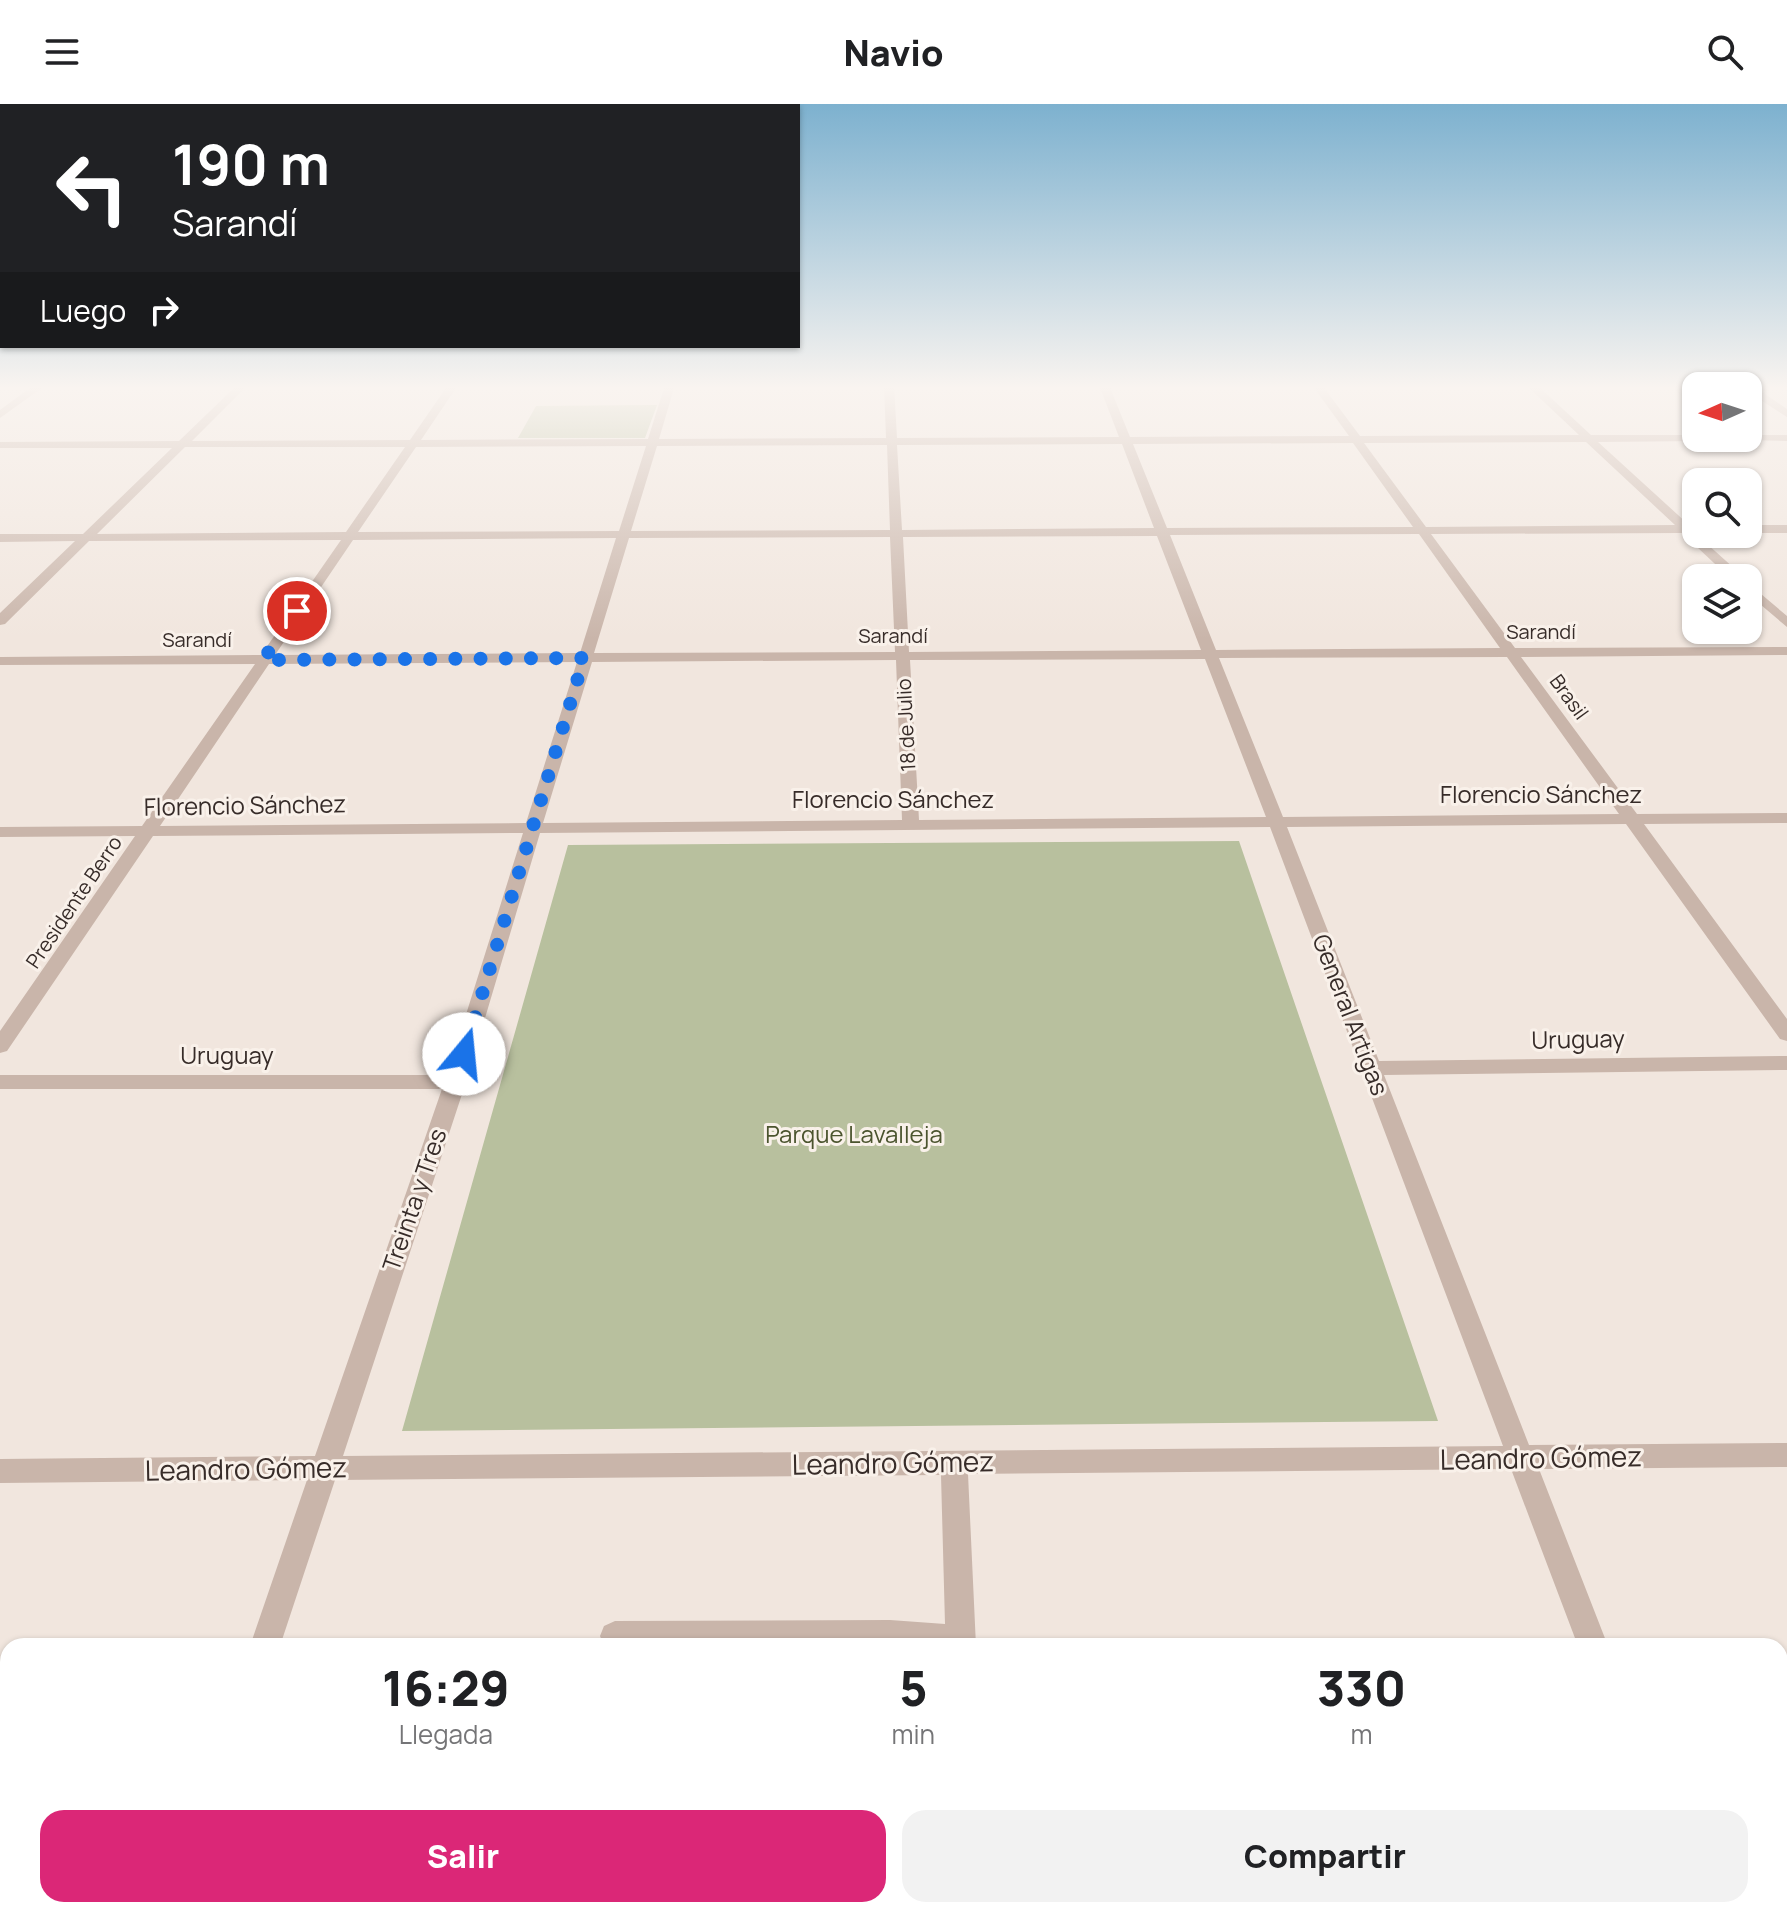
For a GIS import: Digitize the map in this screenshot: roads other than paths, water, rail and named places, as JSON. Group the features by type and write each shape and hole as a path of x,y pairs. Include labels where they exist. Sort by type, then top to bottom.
{"street":[{"path":"0,621 155,470"},
{"name":"Presidente Berro","path":"0,1046 395,470"},
{"name":"Treinta y Tres","path":"268,1638 455,1082 643,470"},
{"name":"18 de Julio","path":"894,470 911,824"},
{"name":"General Artigas","path":"1136,470 1276,821 1590,1638"},
{"name":"Brasil","path":"1377,470 1787,1034"},
{"path":"1623,470 1682,522"},
{"path":"0,538 1682,529"},
{"path":"1762,529 1787,529"},
{"path":"1709,548 1724,564"},
{"path":"1762,600 1787,623"},
{"name":"Sarandí","path":"0,661 1787,651"},
{"name":"Florencio Sánchez","path":"0,832 1787,818"},
{"name":"Uruguay","path":"1369,1068 1787,1063"},
{"name":"Uruguay","path":"0,1082 455,1082"},
{"name":"Leandro Gómez","path":"0,1471 1787,1455"},
{"path":"954,1462 961,1638"},
{"path":"615,1636 890,1635 917,1638"}],"park label":[{"name":"Parque Lavalleja","path":"854,1135"}]}
